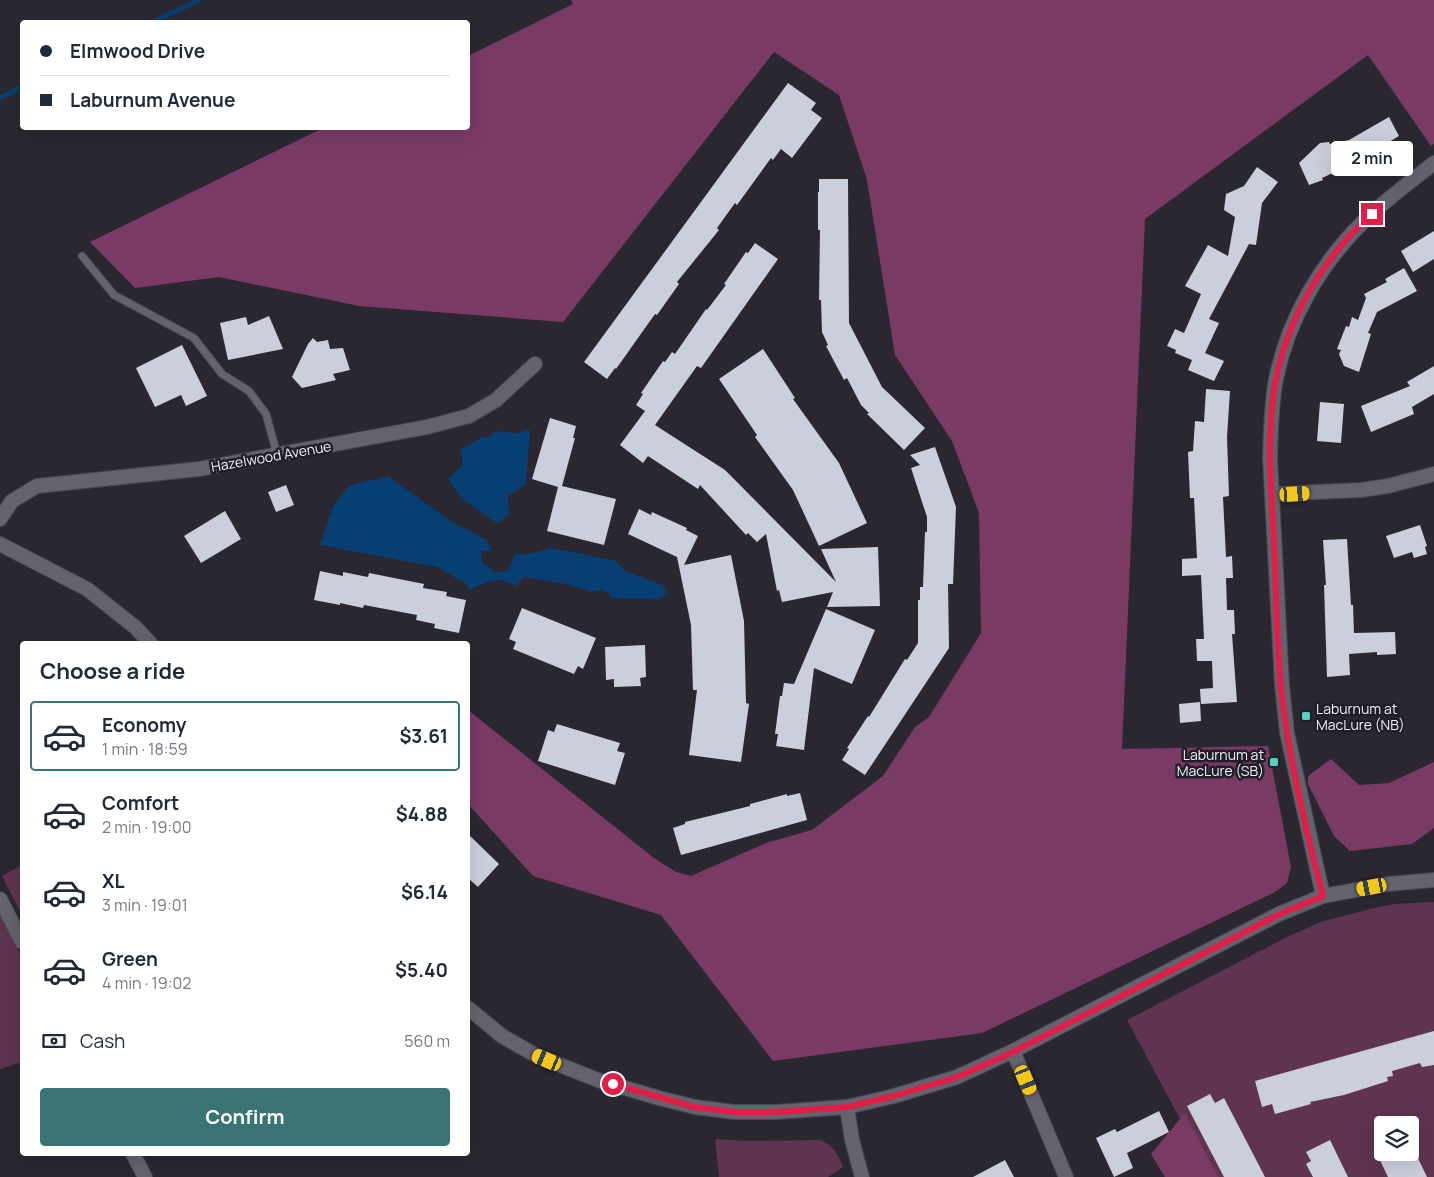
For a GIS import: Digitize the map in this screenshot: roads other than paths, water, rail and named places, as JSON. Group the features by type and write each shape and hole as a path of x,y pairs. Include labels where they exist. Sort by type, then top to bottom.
{"street":[{"path":"1323,896 1287,733 1282,685 1272,494 1271,421 1277,377 1288,339 1304,302 1329,261 1363,221 1434,163"},
{"name":"Hazelwood Avenue","path":"0,519 12,501 37,486 199,469 427,427 468,416 496,400 535,364"},
{"path":"1272,494 1361,490 1388,486 1434,474"},
{"path":"0,544 87,590 135,627 148,641"},
{"path":"470,1010 502,1036 537,1056 598,1080 659,1098 694,1107 734,1112 776,1112 847,1107 894,1096 957,1077 1013,1052 1273,918 1323,896 1388,884 1434,880"},
{"path":"1,905 20,938"},
{"path":"1013,1052 1066,1177"},
{"path":"847,1107 852,1140 862,1177"},
{"path":"134,1156 145,1177"}],"lane":[{"path":"82,256 114,295 194,338 222,374 249,391 266,414 277,454"}],"water":[{"path":"530,430 526,485 508,496 509,514 498,524 461,498 448,479 463,464 460,450 482,437 491,436 495,431 516,433"},
{"path":"388,476 452,522 487,540 491,551 481,551 482,563 491,568 493,572 508,571 515,553 523,555 553,548 616,561 625,571 662,585 669,594 658,599 612,598 604,590 591,592 567,584 524,577 516,586 503,581 493,580 470,590 466,584 437,567 320,545 333,506 349,486"}],"waterway":[{"path":"157,20 199,0"},
{"path":"0,98 20,88"}],"place":[{"name":"Laburnum at MacLure (NB)","path":"1306,716"},
{"name":"Laburnum at MacLure (SB)","path":"1274,762"}]}
